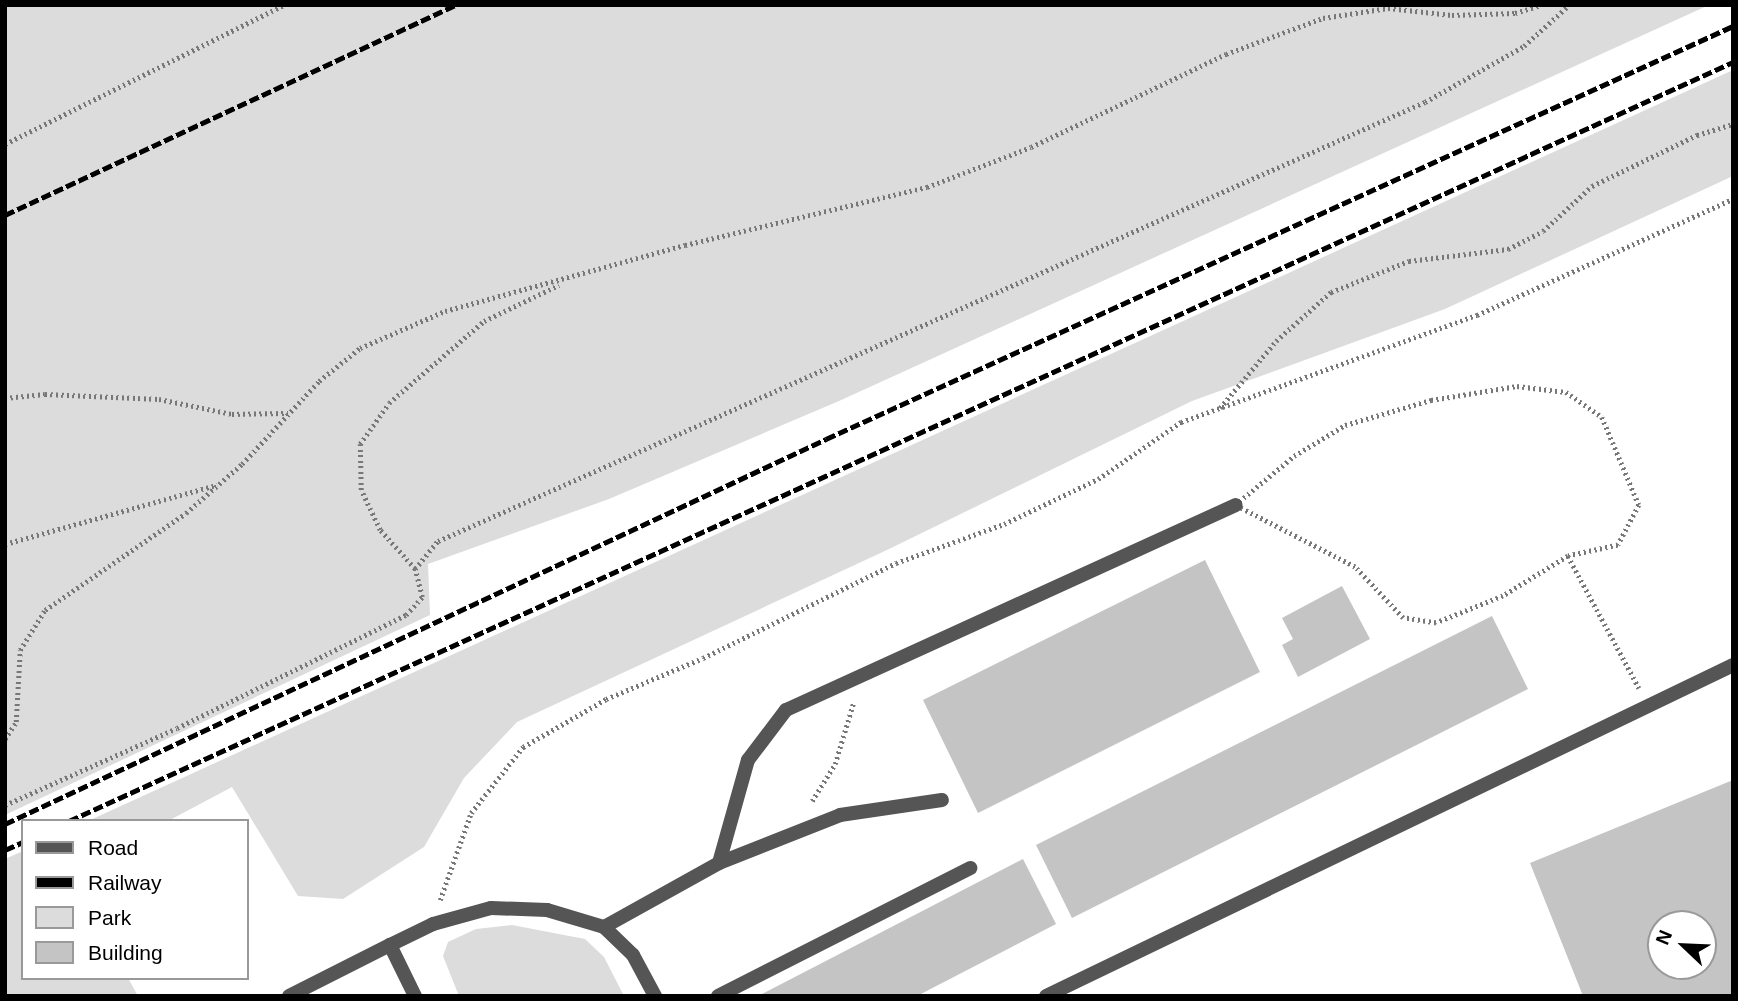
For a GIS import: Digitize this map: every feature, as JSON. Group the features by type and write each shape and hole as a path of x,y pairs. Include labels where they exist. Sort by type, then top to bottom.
{"street":[{"path":"719,863 748,760 786,710 1235,505"},
{"path":"1046,996 1733,665"},
{"path":"604,927 719,863 840,815 942,800"},
{"path":"718,996 970,868"},
{"path":"289,996 432,924 491,908 547,910 604,927 633,954 656,996"},
{"path":"390,945 415,996"}],"path":[{"path":"265,17 274,5"},
{"path":"5,144 265,17 284,5"},
{"path":"5,739 16,722 20,650 45,610 186,513 219,484 288,413 360,348 445,310 566,281 685,245 927,187 1031,147 1226,54 1323,18 1388,8 1452,15 1515,13 1541,5"},
{"path":"415,569 432,545 461,530 1425,102 1524,46 1569,5"},
{"path":"1219,409 1276,341 1331,292 1409,261 1508,249 1543,231 1592,186 1697,135 1733,124"},
{"path":"432,924 471,813 523,747 607,699 703,658 897,563 1004,524 1098,479 1181,422 1477,315 1733,199"},
{"path":"5,805 177,728 406,615 422,597 415,569 380,530 361,490 359,444 389,403 484,321 566,281"},
{"path":"1517,386 1566,392 1602,417 1639,505 1618,545 1568,556 1503,596 1436,623 1404,618 1355,567 1235,505 1294,456 1345,425 1431,400 1517,386"},
{"path":"5,398 45,394 159,399 232,414 288,413"},
{"path":"5,544 219,484"},
{"path":"1568,556 1648,706"},
{"path":"791,835 835,764 860,676"}],"green space":[{"path":"5,5 1709,5 839,401 609,499 428,564 430,615 5,815"},
{"path":"1733,70 1733,176 1445,309 1192,401 887,550 517,722 464,778 424,847 343,899 298,896 232,787 172,819 92,819"},
{"path":"21,852 21,980 129,980 138,996 5,996 5,859"},
{"path":"512,925 585,939 604,957 624,996 459,996 443,956 448,942 476,929"}],"building":[{"path":"1205,560 1260,672 978,813 923,700"},
{"path":"1342,586 1370,639 1298,677 1282,645 1293,639 1282,618"},
{"path":"1492,616 1528,689 1072,918 1036,845"},
{"path":"1733,780 1733,996 1583,996 1530,863"},
{"path":"1023,859 1056,924 917,996 758,996"}],"railway":[{"path":"5,215 456,5"},
{"path":"5,824 826,439 1733,26"},
{"path":"73,819 1733,62"},
{"path":"5,850 21,843"}]}
